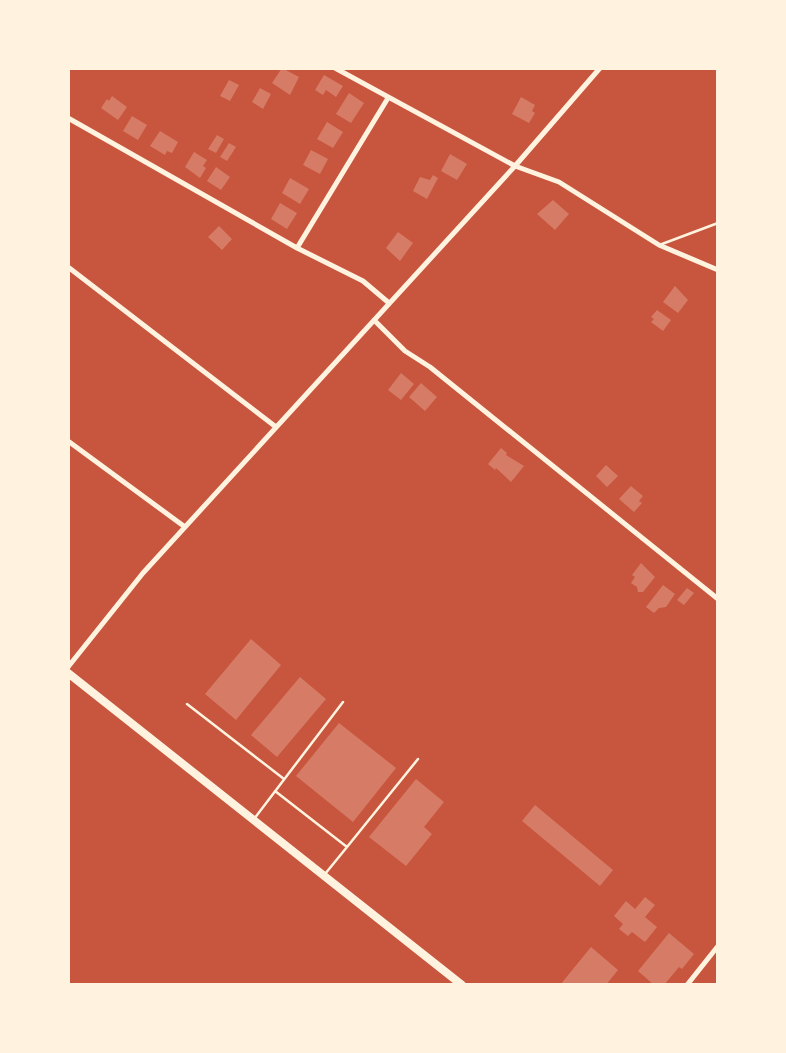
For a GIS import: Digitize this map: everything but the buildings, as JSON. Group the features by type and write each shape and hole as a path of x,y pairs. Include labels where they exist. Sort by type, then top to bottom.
{"main road":[{"path":"68,673 462,985"}],"street":[{"path":"335,68 515,166 559,182 659,245 718,270"},
{"path":"68,667 143,573 515,166 600,68"},
{"path":"297,248 388,98"},
{"path":"68,118 297,248 363,281 389,303"},
{"path":"68,267 276,427"},
{"path":"374,320 405,351 450,383 718,599"},
{"path":"68,441 185,527"},
{"path":"687,985 718,946"}],"lane":[{"path":"659,245 718,223"},
{"path":"254,819 343,702"},
{"path":"187,704 285,779"},
{"path":"324,875 418,759"},
{"path":"275,791 346,847"}]}
